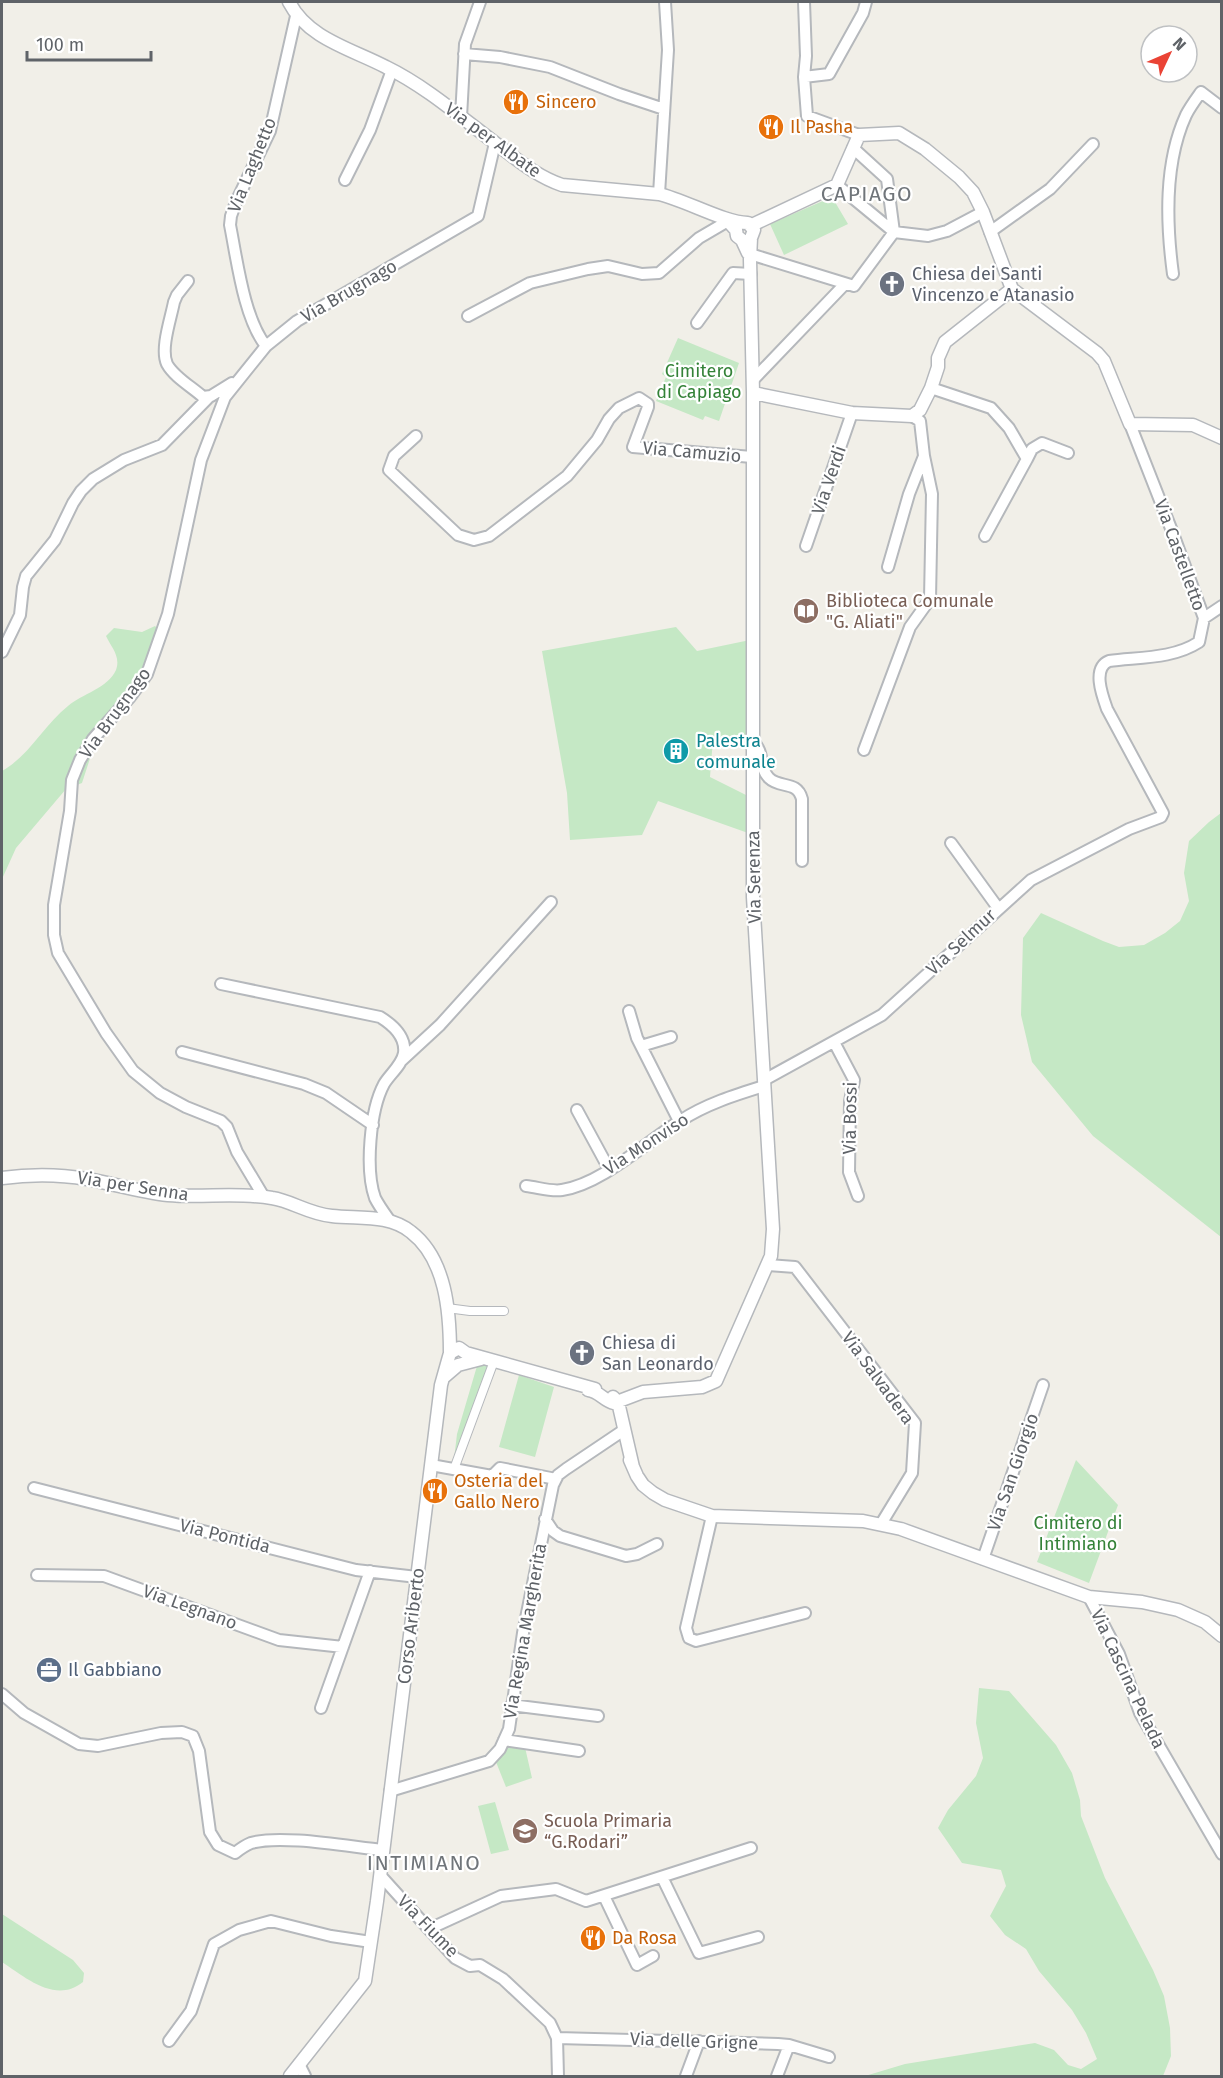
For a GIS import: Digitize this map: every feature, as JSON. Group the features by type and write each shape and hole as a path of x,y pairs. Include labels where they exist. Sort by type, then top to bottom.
{"street":[{"name":"Via per Albate","path":"289,2 296,16 306,25 347,50 393,70 540,176 562,185 672,197 739,228"},
{"path":"461,117 465,44 480,2"},
{"path":"659,194 668,50 664,2"},
{"path":"804,2 806,56 804,77 807,116 859,135 899,133 926,148 973,192 983,212 1012,289 1104,361 1130,424 1193,425 1221,438"},
{"path":"804,77 829,74 863,13 866,2"},
{"name":"Via Laghetto","path":"266,346 251,317 230,225 236,202 270,131 296,16"},
{"path":"464,54 500,57 550,67 664,109"},
{"path":"345,180 370,130 393,70"},
{"path":"1173,274 1168,236 1170,178 1176,145 1186,114 1201,92 1221,108"},
{"path":"468,316 530,283 588,269 608,266 642,274 659,273 699,238 739,228 837,184 859,135"},
{"name":"Via Brugnago","path":"264,1197 237,1152 227,1126 221,1120 186,1107 160,1093 133,1071 105,1033 58,953 54,935 54,905 70,811 72,780 80,760 93,739 147,674 168,614 201,460 225,397 266,346 297,321 478,216 495,143"},
{"path":"990,232 1050,189 1094,144"},
{"path":"753,380 849,285 894,232 887,178 853,148"},
{"path":"837,184 894,232 928,236 947,231 983,212"},
{"name":"Via Serenza","path":"618,1402 643,1392 702,1387 716,1381 771,1256 773,1229 753,897 751,273 750,256 739,228"},
{"path":"750,256 849,285"},
{"path":"697,323 733,273 751,273"},
{"path":"188,281 174,302 164,350 167,363 174,372 203,397 209,397"},
{"path":"912,416 920,410 931,388 938,367 940,351 945,342 1012,289"},
{"path":"2,652 20,615 26,576 55,540 72,502 81,491 93,479 124,460 168,440 209,397 238,381"},
{"path":"931,388 992,408 1009,428 1027,459"},
{"path":"753,393 852,414 912,416 920,421 932,494 930,599 910,627 864,750"},
{"name":"Via Camuzio","path":"416,436 394,456 389,470 458,535 474,540 489,536 567,476 597,440 609,419 619,408 639,398 648,404 648,407 633,447 752,457"},
{"name":"Via Verdi","path":"806,546 852,414"},
{"name":"Via Castelletto","path":"1130,424 1204,618 1199,642 1190,648 1174,654 1108,661 1103,663 1099,670 1107,709 1163,813"},
{"path":"985,536 1032,449 1042,443 1068,453"},
{"path":"888,567 909,494 924,456"},
{"path":"1204,618 1221,606"},
{"path":"752,740 760,748 764,771 770,779 800,792 802,861"},
{"name":"Via Selmur","path":"764,1083 882,1015 1030,880 1120,834 1161,817 1163,813"},
{"path":"951,843 998,908"},
{"path":"550,902 440,1025 400,1063 384,1084 377,1099 373,1125 372,1180 375,1197 390,1221 412,1232 431,1252 442,1282 450,1327 459,1357 490,1360 604,1391 618,1402 622,1431"},
{"path":"221,984 380,1017 389,1022 403,1040 404,1054 400,1063"},
{"path":"630,1011 637,1038 679,1121"},
{"path":"641,1046 671,1036"},
{"name":"Via Bossi","path":"834,1042 854,1080 850,1101 849,1172 858,1196"},
{"path":"182,1052 304,1084 326,1093 373,1125"},
{"name":"Via Monviso","path":"526,1186 561,1191 588,1182 679,1121 712,1103 764,1083"},
{"path":"577,1110 609,1169"},
{"name":"Via per Senna","path":"2,1178 41,1174 87,1179 167,1195 274,1198 320,1215 390,1221"},
{"name":"Via Salvadera","path":"768,1265 795,1267 915,1424 912,1473 881,1524"},
{"path":"447,1308 504,1311"},
{"name":"Corso Ariberto","path":"290,2076 365,1981 443,1378 459,1357"},
{"path":"454,1469 490,1360"},
{"path":"575,1383 609,1402 618,1402"},
{"name":"Via San Giorgio","path":"983,1559 1043,1385"},
{"path":"588,1390 612,1410 622,1431 633,1467 643,1485 666,1500 712,1516 848,1520 881,1524 901,1529 1089,1597 1142,1602 1179,1610 1205,1622 1221,1636"},
{"path":"431,1465 492,1476 500,1468 556,1479 566,1469 622,1431"},
{"name":"Via Regina Margherita","path":"390,1791 489,1761 500,1749 508,1729 545,1519 556,1479"},
{"name":"Via Pontida","path":"34,1488 345,1567 417,1577"},
{"path":"712,1516 686,1628 689,1638 696,1641 805,1612"},
{"path":"545,1519 553,1531 560,1536 626,1556 637,1554 657,1544"},
{"path":"321,1708 370,1571"},
{"name":"Via Legnano","path":"37,1575 104,1576 279,1640 343,1647"},
{"name":"Via Cascina Pelada","path":"1089,1597 1119,1654 1140,1713 1221,1854"},
{"path":"2,1694 24,1713 79,1744 98,1746 161,1733 182,1732 192,1736 199,1752 210,1832 218,1845 235,1853 250,1844 263,1841 293,1840 383,1850"},
{"path":"511,1705 598,1716"},
{"path":"504,1740 579,1750"},
{"path":"429,1929 501,1896 556,1889 586,1901 752,1848"},
{"name":"Via Fiume","path":"380,1875 455,1958 470,1966 480,1965 503,1979 550,2023 557,2038"},
{"path":"662,1877 699,1953 758,1937"},
{"path":"604,1896 638,1965 653,1956"},
{"path":"169,2041 191,2011 214,1944 239,1930 271,1921 331,1936 371,1942"},
{"path":"557,2038 558,2076"},
{"name":"Via delle Grigne","path":"557,2038 789,2045 829,2057"},
{"path":"686,2076 699,2041"},
{"path":"777,2076 789,2045"},
{"path":"299,2064 305,2076"}],"green space":[{"path":"832,197 848,224 784,255 770,224"},
{"name":"Cimitero di Capiago","path":"678,338 739,363 719,421 705,416 703,420 656,401 666,377 662,374"},
{"path":"155,626 161,632 161,648 95,743 82,783 66,789 16,848 2,879 2,771 12,765 68,706 107,682 112,676 116,670 117,660 106,636 114,628 142,632"},
{"path":"676,627 697,651 750,640 749,734 713,739 710,777 748,796 748,833 658,801 642,835 570,840 567,793 542,651"},
{"path":"1221,813 1221,1237 1093,1136 1032,1062 1021,1015 1023,938 1041,913 1119,947 1144,945 1180,921 1189,901 1184,873 1189,841"},
{"path":"477,1366 488,1366 454,1459 457,1434"},
{"path":"519,1375 554,1387 535,1457 499,1447"},
{"name":"Cimitero di Intimiano","path":"1076,1460 1118,1505 1089,1583 1037,1562"},
{"path":"979,1688 1009,1691 1056,1745 1072,1773 1080,1800 1081,1816 1105,1878 1164,1996 1170,2028 1171,2056 1163,2076 865,2076 905,2064 1035,2043 1054,2050 1068,2065 1081,2069 1097,2059 1086,2033 1072,2010 1039,1971 1026,1949 1005,1935 990,1916 1006,1886 1001,1870 962,1863 938,1828 948,1810 976,1776 983,1758 976,1723"},
{"path":"504,1741 524,1743 532,1778 506,1787 496,1762 490,1763"},
{"path":"495,1802 509,1850 491,1854 478,1806"},
{"path":"2,1914 73,1960 84,1973 83,1982 73,1988 52,1990 31,1981 2,1962"}],"place":[{"name":"Sincero","path":"516,102"},
{"name":"Il Pasha","path":"771,127"},
{"name":"Chiesa dei Santi Vincenzo e Atanasio","path":"892,284"},
{"name":"Biblioteca Comunale \"G. Aliati\"","path":"806,611"},
{"name":"Palestra comunale","path":"676,751"},
{"name":"Chiesa di San Leonardo","path":"582,1353"},
{"name":"Osteria del Gallo Nero","path":"435,1491"},
{"name":"Il Gabbiano","path":"49,1670"},
{"name":"Scuola Primaria “G.Rodari”","path":"525,1831"},
{"name":"Da Rosa","path":"593,1938"}],"district":[{"name":"CAPIAGO","path":"867,194"},
{"name":"INTIMIANO","path":"424,1863"}]}
